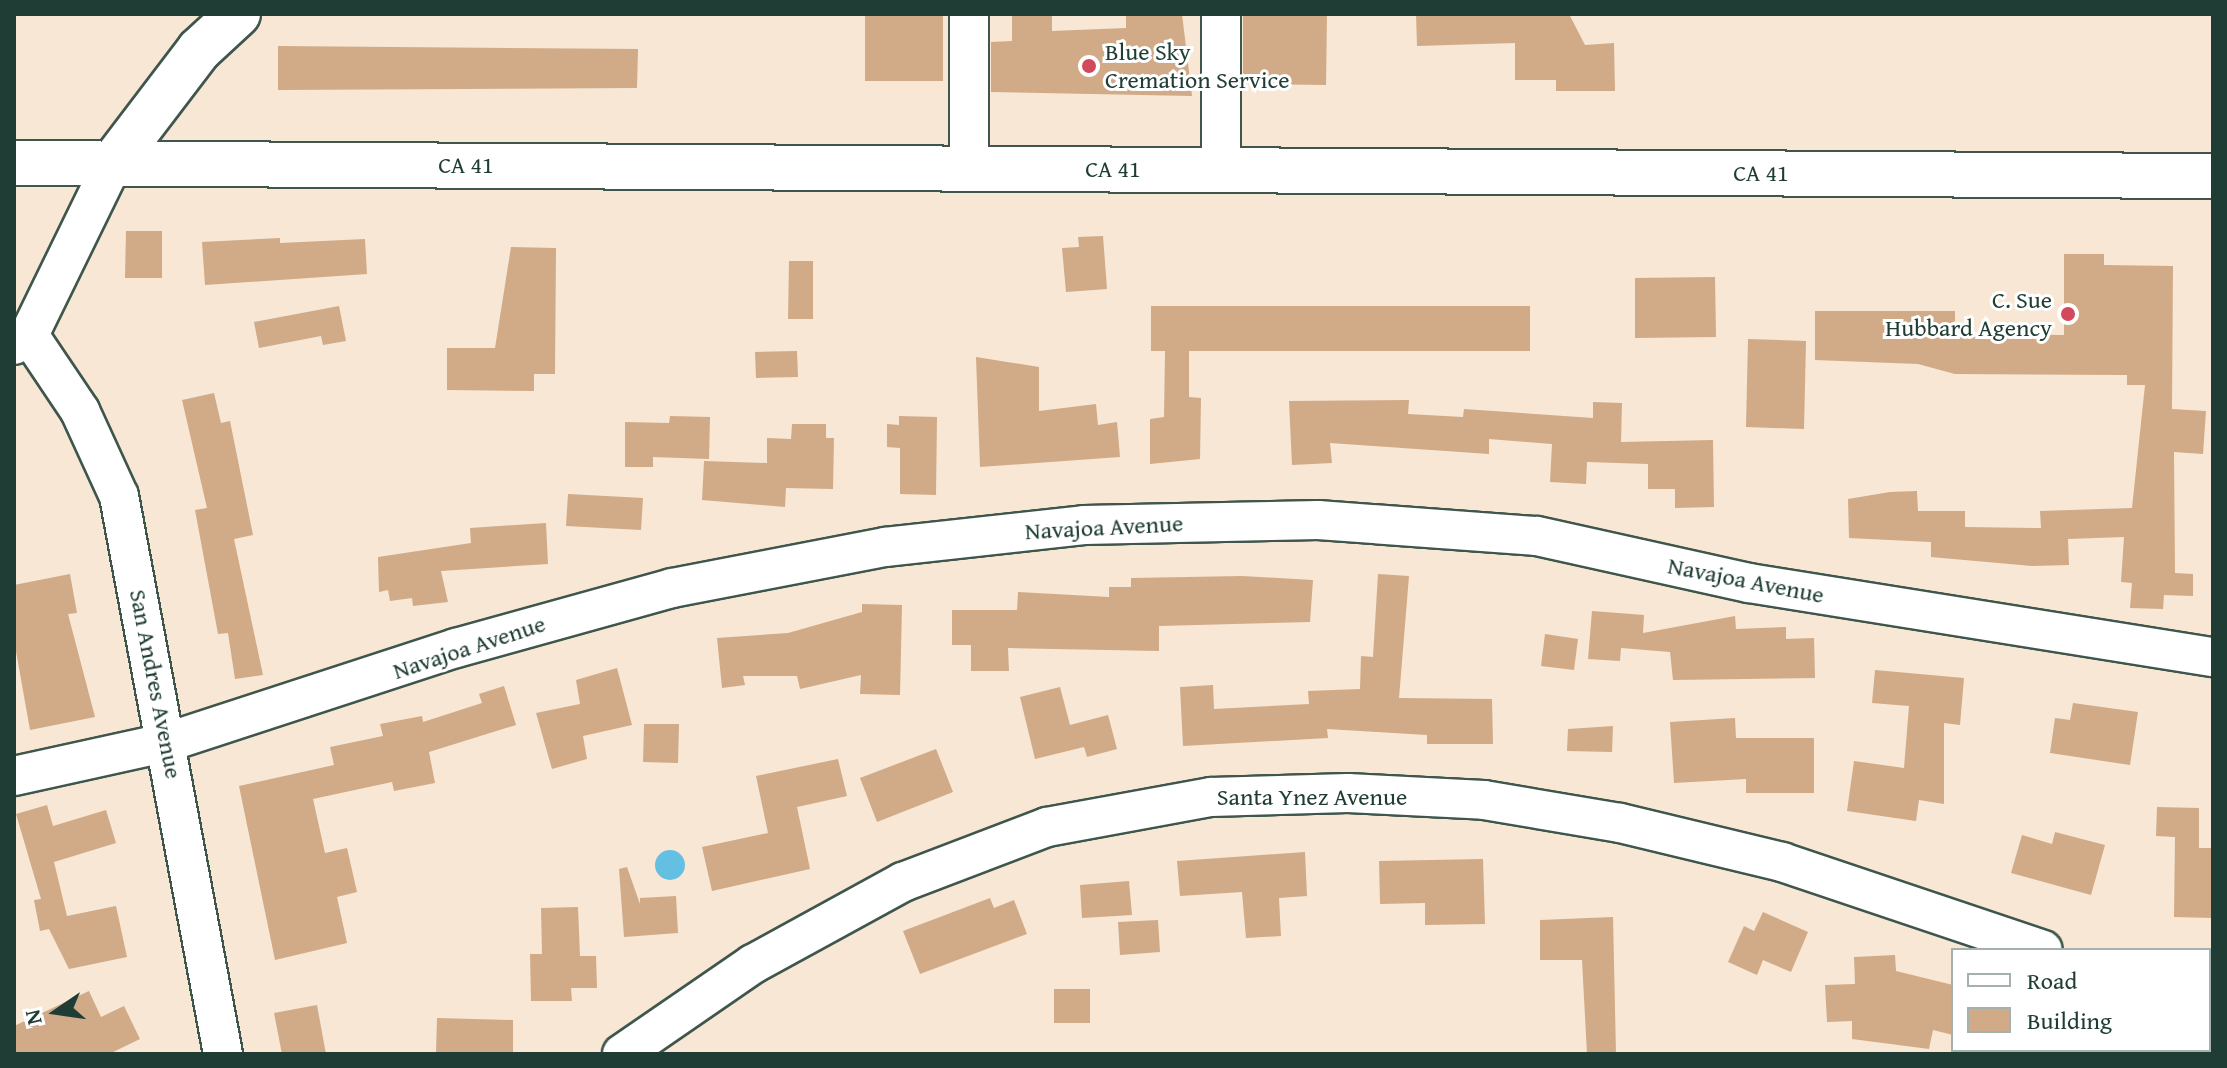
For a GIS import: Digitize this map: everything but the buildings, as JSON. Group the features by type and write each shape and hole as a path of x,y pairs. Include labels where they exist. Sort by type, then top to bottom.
{"main road":[{"path":"113,163 231,16"},
{"name":"CA 41","path":"14,163 2213,176"}],"street":[{"path":"969,14 969,168"},
{"path":"1221,14 1221,170"},
{"path":"22,340 113,163"},
{"name":"San Andres Avenue","path":"22,340 80,411 119,496 168,742 221,1053"},
{"name":"Navajoa Avenue","path":"14,776 168,742 456,648 672,588 885,547 1084,525 1318,520 1537,536 1749,583 2213,657"},
{"name":"Santa Ynez Avenue","path":"622,1054 753,964 903,882 1047,827 1211,797 1348,793 1484,800 1620,823 1782,862 2037,948"}],"water":[{"path":"670,850 680,855 685,865 680,875 670,880 660,875 655,865 660,855"}],"place":[{"name":"Blue Sky Cremation Service","path":"1089,66"},
{"name":"C. Sue Hubbard Agency","path":"2068,314"}]}
